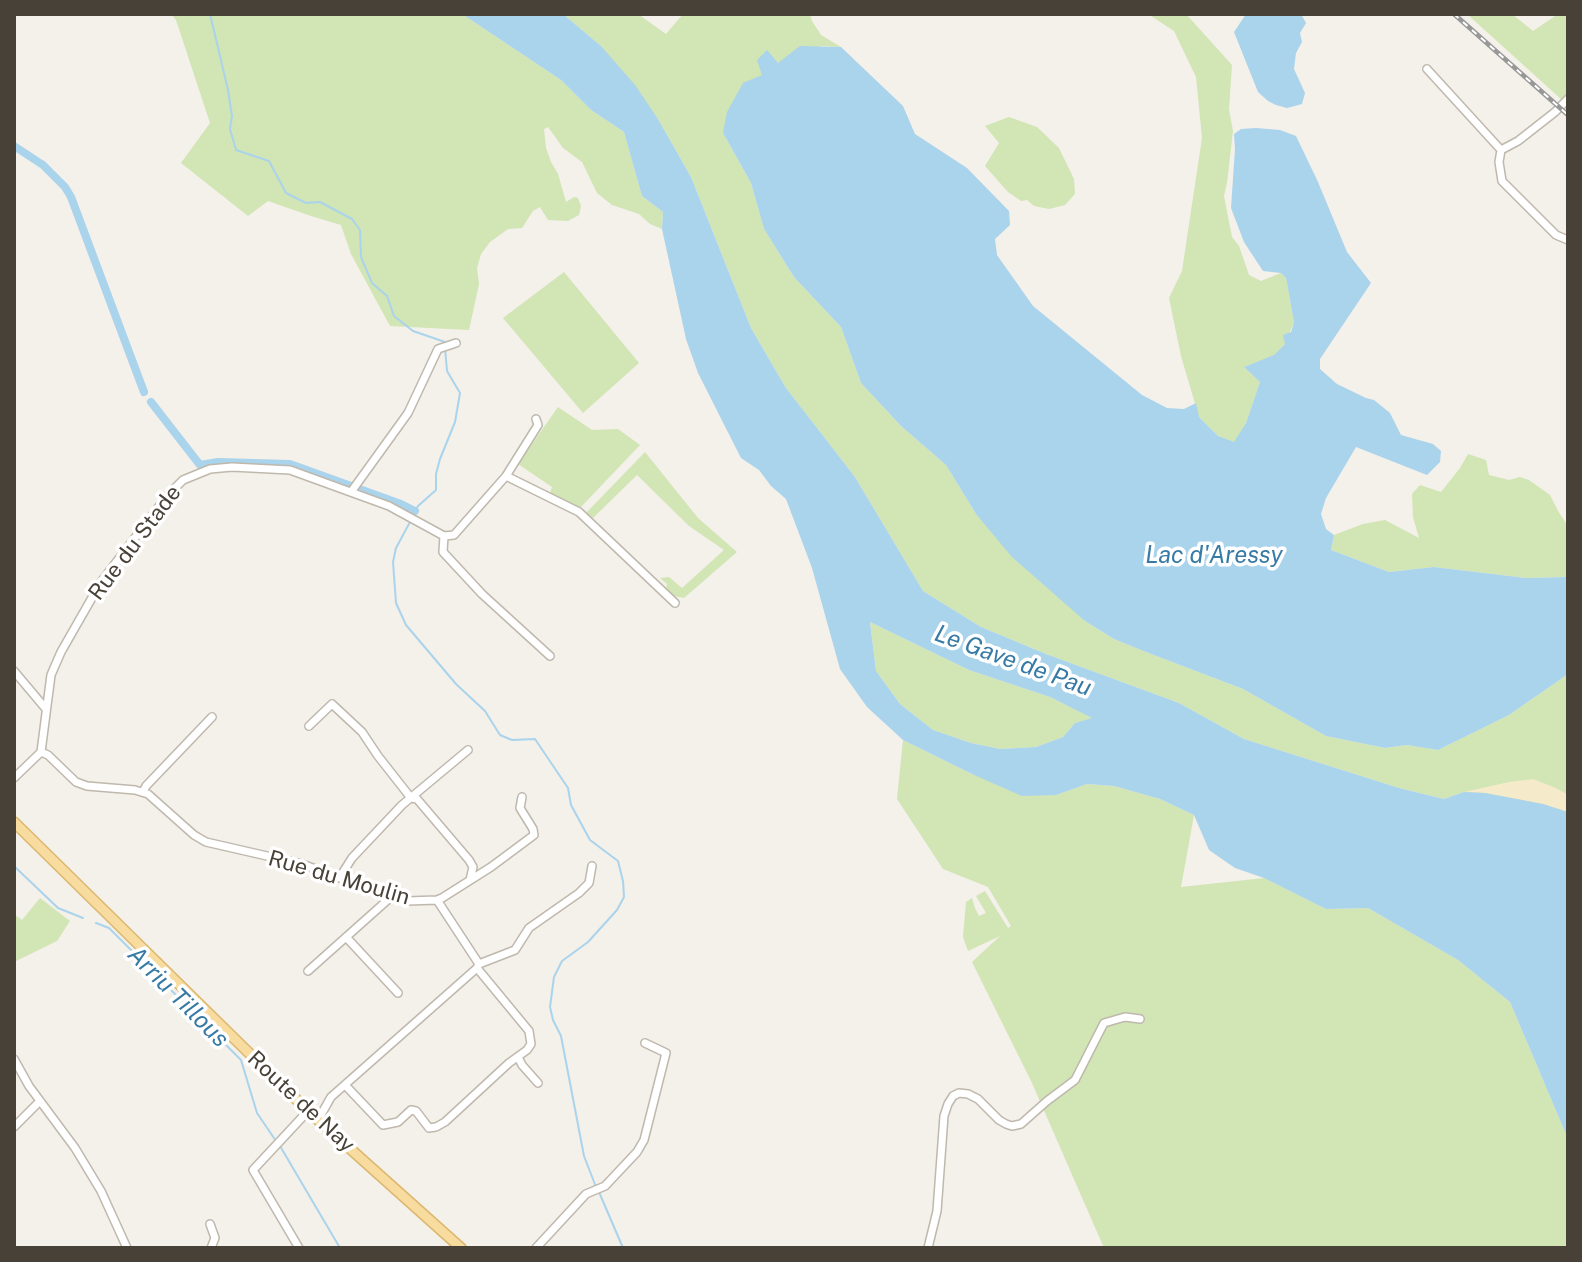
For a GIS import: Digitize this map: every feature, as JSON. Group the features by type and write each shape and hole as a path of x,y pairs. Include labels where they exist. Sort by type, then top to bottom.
{"main road":[{"name":"Route de Nay","path":"14,822 308,1111 461,1248"}],"street":[{"path":"1427,69 1501,150"},
{"path":"1501,150 1518,141 1568,99"},
{"path":"1501,150 1502,181 1556,235 1568,240"},
{"path":"354,488 408,413 438,349 452,345"},
{"path":"536,419 538,425 506,476 454,535 444,536 443,552 482,594 550,656"},
{"name":"Rue du Stade","path":"41,752 51,675 61,652 101,582 167,496 183,480 210,469 290,470 354,488 444,536"},
{"path":"506,476 579,512 675,603"},
{"path":"14,671 46,709"},
{"path":"309,726 332,704 362,732 411,798 417,799 471,864 470,880"},
{"path":"14,778 41,752 76,782 143,792 212,717"},
{"path":"340,877 352,858 411,798 468,750"},
{"name":"Rue du Moulin","path":"143,792 206,842 302,864 391,897 407,901 437,900 478,966 529,1031 531,1044 518,1057"},
{"path":"437,900 534,835 520,808 522,797"},
{"path":"471,864 489,868"},
{"path":"318,1120 331,1097 478,966 515,950 529,928 579,893 589,883 592,866"},
{"path":"308,971 391,897"},
{"path":"346,937 398,993"},
{"path":"928,1248 937,1211 944,1116 953,1096 968,1094 1006,1124 1017,1125 1075,1080 1104,1023 1125,1017 1140,1019"},
{"path":"536,1248 586,1194 605,1186 637,1152 644,1140 666,1053 645,1043"},
{"path":"345,1085 383,1125 398,1122 411,1110 416,1111 429,1128 445,1122 518,1057 538,1083"},
{"path":"14,1059 101,1191 127,1248"},
{"path":"14,1127 40,1101"},
{"path":"299,1248 253,1170 308,1111"},
{"path":"210,1224 215,1238 211,1248"}],"green space":[{"path":"171,14 462,14 561,80 591,110 624,132 642,196 663,212 662,229 639,214 612,205 597,193 582,162 563,148 548,127 544,129 546,148 566,202 578,198 581,206 579,215 568,221 548,220 540,207 533,211 522,228 508,229 490,242 481,254 477,268 479,284 469,330 390,326 351,254 341,225 268,201 248,216 181,163 210,123 176,20"},
{"path":"563,14 638,14 666,34 683,14 810,14 821,35 841,47 820,46 778,63 766,51 763,75 723,133 751,183 764,229 794,277 841,327 861,383 901,426 946,465 976,514 1085,621 1114,639 1243,689 1326,736 1385,748 1407,745 1438,750 1509,715 1568,674 1568,812 1543,804 1464,792 1444,799 1244,739 1179,703 981,627 923,591 855,477 786,388 751,328 691,177 658,119 601,46"},
{"path":"1148,14 1186,14 1232,65 1229,109 1233,131 1224,196 1232,237 1239,246 1249,275 1261,281 1281,273 1286,278 1294,322 1285,344 1274,356 1244,367 1260,382 1246,423 1235,443 1218,436 1199,417 1181,356 1169,298 1182,271 1202,138 1196,77 1174,31"},
{"path":"1467,14 1512,14 1533,31 1558,14 1568,14 1568,95 1562,100"},
{"path":"1009,117 1037,127 1059,148 1074,179 1075,194 1065,205 1049,209 1034,206 1027,200 1021,201 1008,192 985,166 999,143 985,126"},
{"path":"564,272 639,363 583,413 503,318"},
{"path":"558,407 592,430 618,429 640,445 580,508 550,493 552,487 518,464"},
{"path":"645,452 698,518 737,552 684,598 674,596 660,578 669,577 682,588 724,550 689,526 637,475 593,518 586,513"},
{"path":"1468,454 1486,460 1489,475 1509,480 1520,477 1550,495 1568,526 1568,577 1526,578 1434,567 1389,572 1331,550 1334,535 1385,520 1419,538 1413,517 1412,494 1420,485 1441,492"},
{"path":"870,622 969,670 1050,697 1093,718 1075,723 1063,737 1036,747 1000,749 933,730 900,704 876,671"},
{"path":"903,740 972,774 1056,795 1087,784 1114,786 1160,799 1194,815 1181,887 1264,878 1326,909 1368,908 1458,960 1510,1002 1568,1139 1568,1248 1104,1248 1032,1083 972,962 1000,936 968,951 963,937 966,902 972,898 979,916 986,913 976,896 985,891 1008,928 1011,926 988,887 943,869 897,799"},
{"path":"40,898 70,921 57,941 14,962 14,914 22,920"}],"sand":[{"path":"1533,779 1568,795 1568,812 1543,804 1464,792 1509,782"}],"water":[{"name":"Le Gave de Pau","path":"462,14 563,14 601,46 635,85 691,177 751,328 786,388 855,477 923,591 981,627 1179,703 1244,739 1444,799 1464,792 1485,793 1568,812 1568,1139 1510,1002 1458,960 1368,908 1326,909 1264,878 1235,868 1209,850 1194,815 1160,799 1114,786 1087,784 1056,795 1022,796 903,740 867,707 840,669 812,568 786,499 759,470 741,458 698,373 686,339 662,229 663,212 642,196 624,132 591,110 561,80","holes":["870,622 969,670 1050,697 1092,718 1075,723 1063,737 1036,747 1000,749 933,730 900,704 876,671"]},
{"path":"1246,14 1301,14 1306,23 1300,33 1302,42 1296,53 1294,69 1305,93 1302,104 1287,108 1276,105 1258,92 1234,32"},
{"name":"Lac d'Aressy","path":"800,46 841,47 903,106 915,134 967,168 1009,211 1010,225 995,239 997,255 1033,306 1142,395 1167,408 1184,409 1196,403 1199,417 1218,436 1234,442 1246,423 1260,382 1244,367 1274,355 1285,344 1283,335 1291,332 1294,322 1286,278 1281,273 1263,271 1244,242 1231,208 1234,134 1241,129 1256,128 1280,130 1296,136 1347,252 1371,283 1320,359 1320,369 1337,384 1374,400 1390,413 1401,435 1433,444 1441,451 1440,462 1427,475 1356,447 1326,498 1321,514 1326,529 1334,535 1331,550 1389,572 1434,567 1526,578 1568,577 1568,674 1509,715 1438,750 1407,745 1385,748 1326,736 1243,689 1114,639 1085,621 1012,557 976,514 946,465 901,426 861,383 841,327 794,277 764,229 751,183 723,133 727,112 743,83 762,75 757,60 767,50 778,63"}],"waterway":[{"path":"210,14 228,90 232,116 230,129 236,150 269,161 286,193 306,203 320,202 352,219 360,230 361,257 372,283 387,296 394,316 413,331 445,342"},
{"path":"14,146 43,165 71,197 144,392"},
{"path":"412,516 436,490 440,459 455,422 460,393 447,371 445,348"},
{"path":"151,402 200,465 218,462 290,464 415,511"},
{"path":"410,522 396,548 393,562 396,603 406,625 456,684 485,711 500,735 512,740 535,739 568,788 571,805 590,840 618,861 624,897 617,910 588,942 562,961 554,977 550,1007 561,1036 584,1156 596,1187"},
{"name":"Arriu Tillous","path":"14,866 58,908 83,918"},
{"name":"Arriu Tillous","path":"96,923 109,928 241,1060 257,1113 276,1141"},
{"name":"Arriu Tillous","path":"280,1146 340,1248"},
{"path":"599,1192 623,1248"}],"railway":[{"path":"1454,14 1568,115"}]}
